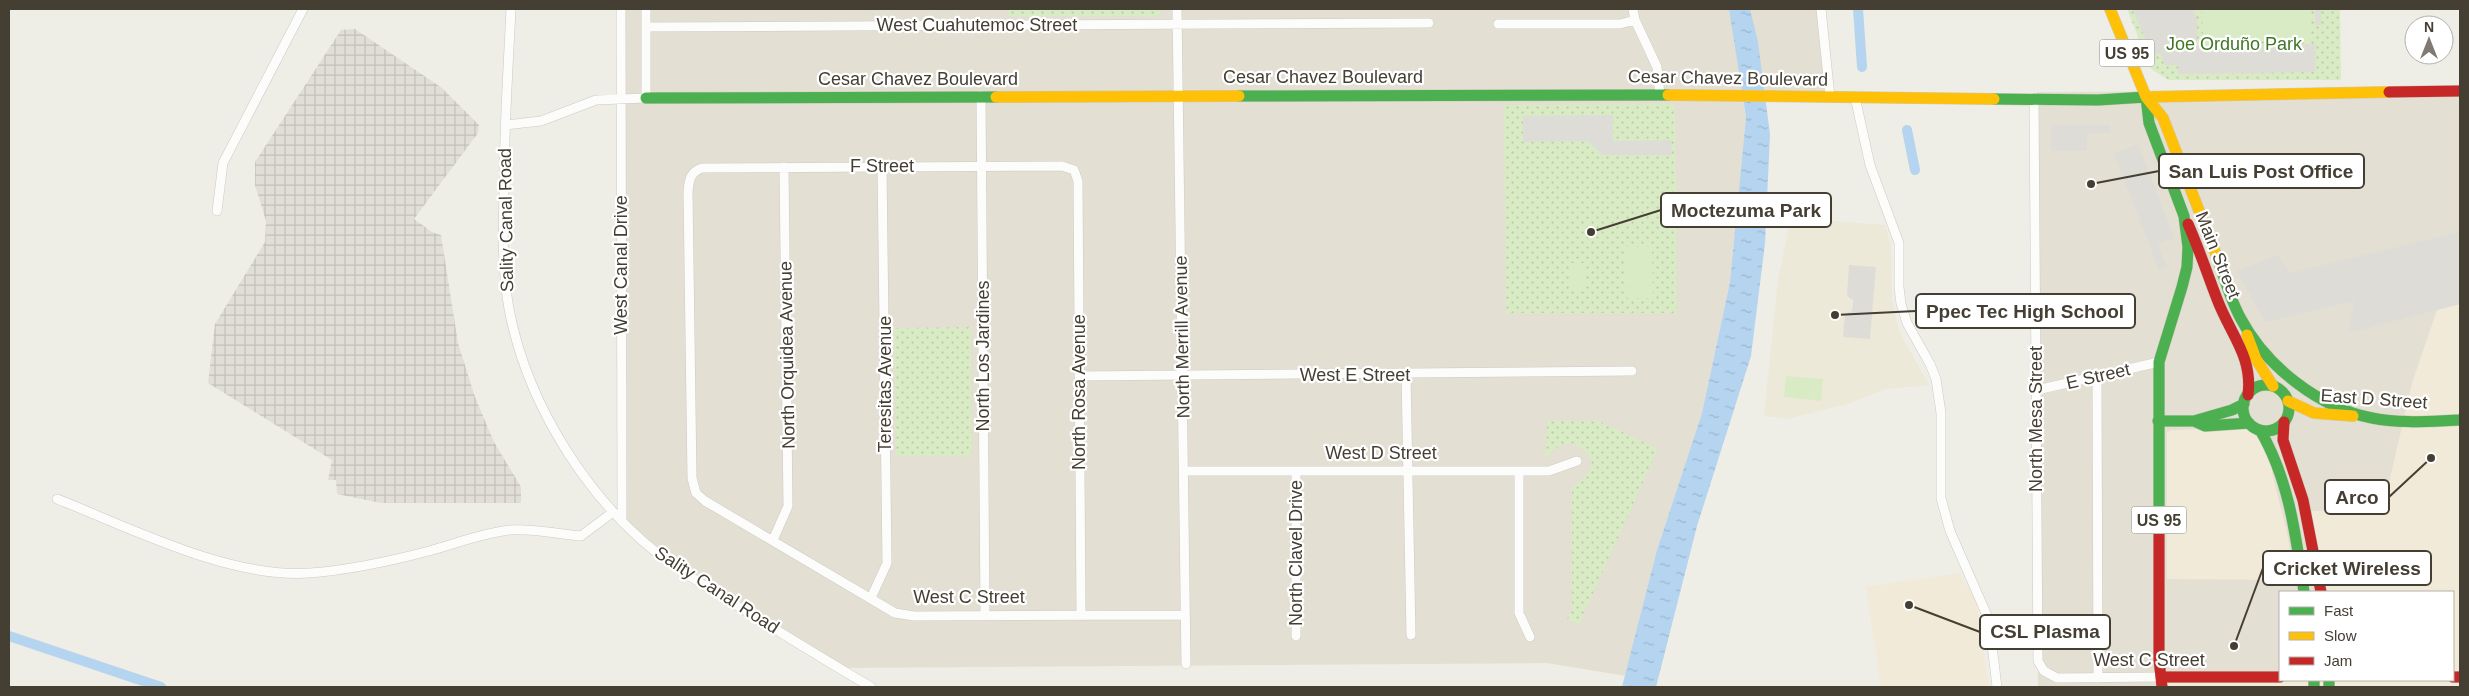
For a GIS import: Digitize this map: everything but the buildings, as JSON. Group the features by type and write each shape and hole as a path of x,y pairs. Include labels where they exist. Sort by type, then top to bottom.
{"main road":[{"name":"Main Street","path":"2110,9 2146,97 2149,123 2184,216 2199,247 2224,316 2247,361 2250,380 2246,400"},
{"name":"Cesar Chavez Boulevard","path":"646,98 1660,95 2098,100 2146,97 2460,91"},
{"name":"Main Street","path":"2146,97 2163,118 2256,360 2273,386"},
{"name":"US 95","path":"2161,682 2159,362 2187,268 2187,234 2184,216"},
{"name":"US 95","path":"2243,324 2273,361 2288,374 2334,404 2363,416"},
{"path":"2158,421 2194,421 2205,416 2231,412 2257,388 2273,386 2282,392 2288,401 2288,413 2284,422 2283,440 2303,500 2321,591"},
{"path":"2246,400 2245,414 2249,424"},
{"name":"East D Street","path":"2288,401 2314,413 2363,416 2386,420 2460,420"},
{"path":"2194,421 2205,426 2249,424 2260,430 2270,445 2282,483 2304,591"},
{"path":"2260,430 2273,430 2284,422"},
{"name":"West C Street","path":"2161,682 2279,677"}],"street":[{"path":"217,211 223,163 302,9"},
{"name":"Sality Canal Road","path":"511,9 504,125 504,272 510,310 519,346 552,426 573,462 612,512 675,567 871,687"},
{"name":"West Canal Drive","path":"621,9 622,520"},
{"path":"646,9 646,98"},
{"name":"North Merrill Avenue","path":"1177,9 1186,664"},
{"path":"1633,9 1635,20 1657,68 1660,95"},
{"path":"1821,9 1830,97"},
{"path":"1498,24 1620,24 1635,20"},
{"name":"West Cuahutemoc Street","path":"646,27 1177,22 1429,23"},
{"name":"North Los Jardines","path":"981,96 985,615"},
{"path":"1855,97 1858,120 1870,165 1899,243 1901,304 1907,322 1930,364 1936,380 1941,413 1941,498 1950,531 1990,620 1997,687"},
{"name":"Cesar Chavez Boulevard","path":"504,125 533,124 584,103 621,98 646,98"},
{"name":"North Mesa Street","path":"2034,99 2037,656 2040,666 2049,675"},
{"name":"Teresitas Avenue","path":"871,598 887,563 882,166"},
{"name":"F Street","path":"696,493 692,478 688,192 691,175 702,168 1062,166 1074,170"},
{"name":"North Orquidea Avenue","path":"773,540 788,506 784,167"},
{"name":"North Rosa Avenue","path":"1074,170 1078,181 1081,615"},
{"name":"E Street","path":"2037,390 2159,362"},
{"name":"West E Street","path":"1079,376 1632,371"},
{"path":"1406,374 1411,634"},
{"path":"2097,376 2098,678"},
{"name":"West D Street","path":"1184,471 1520,471 1549,470 1577,461"},
{"name":"North Clavel Drive","path":"1296,471 1296,636"},
{"path":"1520,471 1519,613 1530,637"},
{"name":"West C Street","path":"696,493 705,501 895,613 914,616 1185,616"},
{"path":"57,499 176,546 232,565 274,572 309,573 427,552 511,530 581,536 612,512"},
{"name":"West C Street","path":"2049,675 2057,678 2098,678 2161,682"}],"shaded area":[{"path":"621,9 1821,9 1830,97 1742,96 1746,117 1730,282 1702,413 1657,550 1626,676 1547,663 838,668 675,567 622,520"},
{"path":"2133,9 2193,9 2197,20 2197,45 2201,46 2316,44 2315,72 2178,74 2178,65 2165,65 2160,53 2152,56"},
{"path":"2315,9 2321,9 2321,25 2315,25"},
{"path":"355,29 442,88 479,125 478,133 414,219 432,232 441,235 458,343 475,397 494,442 521,487 521,503 381,503 337,494 336,480 328,480 332,460 208,383 215,324 265,242 266,221 255,185 255,162 341,30"},
{"path":"2460,90 2460,687 2038,687 2037,92"},
{"path":"1613,115 1613,141 1671,140 1672,155 1602,155 1588,141 1523,142 1523,116"},
{"path":"2051,125 2110,125 2110,133 2087,133 2087,151 2051,151"},
{"path":"2138,144 2174,238 2158,244 2167,267 2159,270 2114,154"},
{"path":"1791,218 1885,225 1891,246 1892,299 1899,331 1929,385 1886,389 1847,404 1787,419 1764,416 1778,280"},
{"path":"2460,232 2460,304 2348,333 2354,301 2265,322 2237,271 2278,255 2290,273"},
{"path":"1849,265 1876,267 1870,339 1843,337 1845,314 1852,311 1853,305 1853,300 1847,296"},
{"path":"2460,304 2460,687 2161,687 2161,677 2279,678 2279,681 2454,681 2454,591 2326,591 2311,511 2383,509 2412,383 2437,310"},
{"path":"2244,428 2255,433 2263,442 2273,462 2272,473 2287,533 2295,580 2167,579 2167,432 2172,430"},
{"path":"1959,573 1976,600 1989,687 1881,687 1866,587"}],"green space":[{"path":"1008,9 1164,10 1157,16 1008,16"},
{"name":"Joe Orduño Park","path":"2127,9 2340,9 2341,80 2168,80 2151,69"},
{"path":"2202,9 2310,9 2311,40 2203,41"},
{"path":"1675,104 1677,313 1506,313 1504,105"},
{"path":"1626,247 1652,247 1653,298 1627,298"},
{"path":"1570,263 1584,263 1585,289 1570,289"},
{"path":"971,327 972,456 896,456 894,328"},
{"path":"1786,376 1823,379 1821,401 1784,397"},
{"path":"1547,421 1599,421 1658,449 1579,624 1567,619 1572,609 1572,488 1589,473 1592,461 1585,450 1573,443 1559,446 1546,457"}],"water":[{"path":"1729,9 1750,9 1758,42 1770,134 1765,243 1751,356 1697,526 1656,687 1622,687 1657,550 1702,413 1730,282 1746,117"}],"waterway":[{"path":"1858,9 1862,67"},
{"path":"1907,130 1915,170"},
{"path":"9,636 161,687"}],"traffic: fast":[{"path":"1239,96 1668,95"},
{"path":"646,98 996,97"},
{"path":"1994,99 2098,100 2146,97"},
{"path":"2146,97 2149,123 2184,216 2188,247 2187,267 2182,287 2159,362 2159,519"},
{"path":"2219,262 2234,305 2252,336 2279,368 2314,395 2352,413 2383,420 2405,422 2460,420"},
{"path":"2266,385 2279,389 2285,395 2289,408 2285,421 2279,427 2266,431 2253,427 2247,421 2243,408 2247,395 2253,389 2266,385"},
{"path":"2194,421 2232,410 2244,404"},
{"path":"2158,421 2194,421 2205,426 2249,423"},
{"path":"2260,430 2270,449 2285,488 2304,591"},
{"path":"2314,681 2314,687"},
{"path":"2329,681 2329,687"}],"traffic: slow":[{"path":"2110,9 2146,97 2163,118 2219,262"},
{"path":"2146,97 2389,92"},
{"path":"1668,95 1994,99"},
{"path":"996,97 1239,96"},
{"path":"2247,335 2256,359 2273,386"},
{"path":"2288,401 2314,413 2353,416"}],"traffic: jam":[{"path":"2389,92 2460,91"},
{"path":"2188,224 2222,312 2244,357 2249,381 2248,395"},
{"path":"2284,422 2283,440 2303,500 2321,591"},
{"path":"2159,519 2159,660 2162,687"},
{"path":"2161,677 2279,677"},
{"path":"2454,677 2460,677"}],"place":[{"name":"San Luis Post Office","path":"2091,184"},
{"name":"Moctezuma Park","path":"1591,232"},
{"name":"Ppec Tec High School","path":"1835,315"},
{"name":"Arco","path":"2431,458"},
{"name":"CSL Plasma","path":"1909,605"},
{"name":"Cricket Wireless","path":"2234,646"}]}
